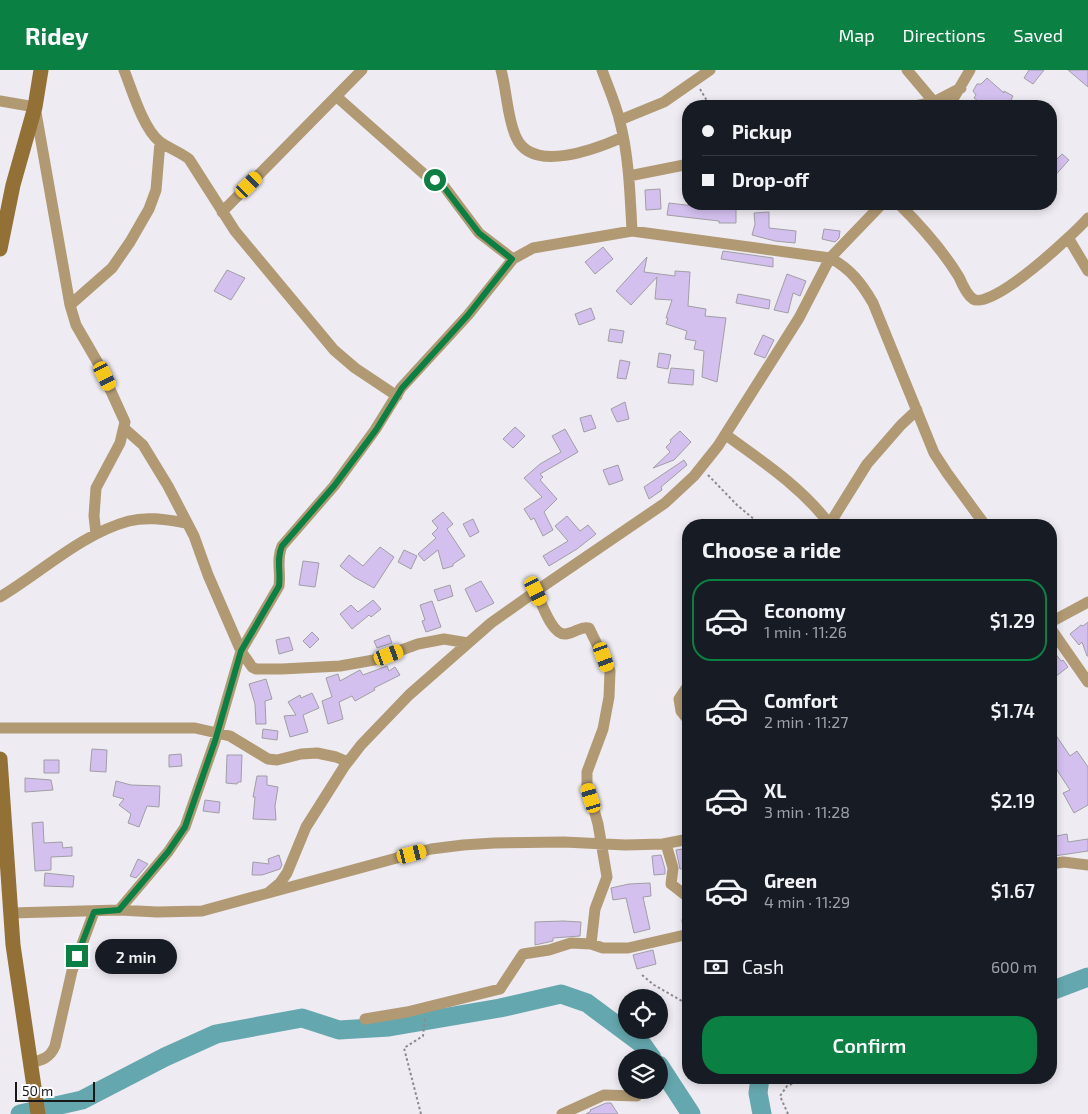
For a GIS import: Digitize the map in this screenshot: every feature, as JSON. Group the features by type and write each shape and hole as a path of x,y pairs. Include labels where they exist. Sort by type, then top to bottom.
{"street":[{"path":"0,249 13,186 35,107 41,70"},
{"path":"124,70 148,127 160,142 189,159 200,173 222,212 334,350 355,368 396,396"},
{"path":"222,212 362,70"},
{"path":"501,70 516,137 523,149 529,153 552,156 580,153 601,147 623,137"},
{"path":"602,70 620,120 629,176 632,231"},
{"path":"620,120 664,102 710,70"},
{"path":"907,70 932,100"},
{"path":"953,100 970,70"},
{"path":"938,100 961,88"},
{"path":"337,97 424,174 443,186 479,233 512,259"},
{"path":"0,101 35,107"},
{"path":"35,107 70,305 76,325 98,363 123,413 125,422 125,430 120,443 96,488 94,516 96,534"},
{"path":"70,305 112,268 149,209 156,190 160,142"},
{"path":"629,176 682,165"},
{"path":"268,893 280,883 287,873 306,828 348,762 361,745 409,695 468,643 536,591 665,503 701,468 726,435 799,318 830,258 876,210"},
{"path":"905,210 925,229 944,252 970,296 979,301 986,300 1015,282 1069,238 1088,218"},
{"path":"119,910 168,852 185,827 217,733 241,651 279,586 278,554 282,546 334,486 376,430 396,396 428,356 468,315 512,259 533,248 632,231 830,258 852,273 862,285 873,304 934,453 981,519"},
{"path":"1069,238 1088,271"},
{"path":"833,519 867,464 901,425 917,410"},
{"path":"125,430 140,441 149,452 202,555 208,575 241,651 248,662 256,669 282,670 340,666 374,660 418,644 444,639 468,643"},
{"path":"726,435 793,486 821,512 825,519"},
{"path":"0,597 96,534 130,521 150,518 187,523"},
{"path":"536,591 550,621 558,631 567,634 582,628 589,628 610,671 603,730 587,772 607,877 595,909 591,944"},
{"path":"1057,619 1088,602"},
{"path":"1057,638 1088,682"},
{"path":"682,694 679,699 682,712"},
{"path":"0,728 195,728 230,736 268,759 277,760 301,754 317,754 336,757 348,762"},
{"path":"0,759 13,946 38,1114"},
{"path":"11,913 119,910 157,912 202,911 431,849 494,842 625,845 666,844 682,841"},
{"path":"666,844 673,868 671,884 682,893"},
{"path":"1057,863 1088,865"},
{"path":"30,1062 44,1059 52,1052 55,1046 72,971 94,912"},
{"path":"365,1019 407,1012 500,989 523,954 549,950 571,943 591,944 602,948 628,948 682,936"},
{"path":"562,1114 604,1095 618,1095"}],"path":[{"path":"694,80 706,100"},
{"path":"701,468 724,493 754,519"},
{"path":"642,975 654,985 682,1001"},
{"path":"421,1114 404,1048 423,1036 425,1014"},
{"path":"788,1114 780,1096 787,1086 791,1084"}],"building":[{"path":"1029,70 1044,70 1033,84 1024,78"},
{"path":"1068,70 1088,70 1088,87"},
{"path":"987,78 1004,93 1004,91 1013,96 1011,100 977,100 974,98 976,95 973,91 977,84 981,84"},
{"path":"1062,154 1069,160 1057,173 1057,159"},
{"path":"660,189 661,209 646,210 645,190"},
{"path":"669,203 682,205 682,210 736,210 736,223 719,223 719,221 667,215"},
{"path":"769,212 769,228 796,231 795,243 775,241 752,235 755,224 754,213"},
{"path":"824,229 840,231 839,238 835,242 822,239"},
{"path":"603,247 613,259 595,274 585,262"},
{"path":"723,251 773,258 773,267 721,259"},
{"path":"647,257 644,272 675,276 675,271 690,272 688,306 706,309 705,316 726,318 717,382 702,377 704,351 694,349 696,341 685,339 687,331 666,324 672,300 655,299 657,277 631,305 616,291"},
{"path":"227,270 245,278 231,300 214,291"},
{"path":"787,274 806,281 800,296 793,293 788,313 774,310"},
{"path":"738,294 770,300 769,309 736,303"},
{"path":"591,308 595,319 579,325 575,314"},
{"path":"610,329 624,331 622,343 608,341"},
{"path":"763,335 774,340 765,358 754,354"},
{"path":"659,353 671,355 668,369 657,367"},
{"path":"620,360 630,362 626,379 617,378"},
{"path":"671,368 694,370 693,385 668,383"},
{"path":"625,402 629,419 617,422 611,409"},
{"path":"591,415 596,428 584,432 580,418"},
{"path":"515,427 525,436 513,448 503,439"},
{"path":"565,429 578,452 540,474 543,477 540,480 557,499 544,512 553,530 543,536 534,518 531,520 524,509 542,497 524,478 540,464 561,452 552,436"},
{"path":"680,431 691,442 674,460 653,468 670,452 666,447 671,442 670,440"},
{"path":"684,460 687,465 661,487 662,490 649,499 644,487"},
{"path":"618,465 623,480 609,485 603,470"},
{"path":"443,512 453,524 447,529 465,556 453,564 453,566 443,569 438,550 424,561 418,554 436,538 432,534 438,528 432,521"},
{"path":"567,516 580,531 588,525 596,534 577,549 549,566 543,556 568,541 555,526"},
{"path":"473,519 479,532 470,537 463,524"},
{"path":"380,547 394,557 374,588 354,577 340,566 349,555 363,566"},
{"path":"404,550 417,556 411,569 398,562"},
{"path":"303,561 319,563 315,587 299,585"},
{"path":"481,581 494,603 476,612 465,589"},
{"path":"450,585 453,596 438,601 434,590"},
{"path":"373,600 381,609 371,617 369,615 352,629 340,614 351,605 358,612"},
{"path":"432,601 441,627 426,632 422,621 425,620 420,605"},
{"path":"1088,622 1087,656 1082,642 1079,645 1070,634"},
{"path":"312,632 319,639 310,648 303,641"},
{"path":"389,635 392,643 377,648 374,641"},
{"path":"289,637 293,650 279,654 276,640"},
{"path":"1057,656 1061,661 1063,660 1068,667 1057,675"},
{"path":"387,666 389,671 395,667 400,675 374,688 375,690 355,701 352,696 339,702 343,719 328,724 322,701 332,697 326,678 338,674 340,681 360,670 363,675"},
{"path":"266,679 272,699 265,701 266,724 256,724 255,704 249,684"},
{"path":"312,693 319,708 303,715 308,732 290,737 284,716 296,715 288,702 300,695 301,698"},
{"path":"263,729 278,731 277,740 262,738"},
{"path":"1057,737 1070,756 1077,751 1088,767 1088,805 1074,813 1063,793 1070,790 1057,770"},
{"path":"92,749 107,750 106,772 90,771"},
{"path":"181,754 182,766 169,767 169,755"},
{"path":"227,755 242,755 241,782 237,784 226,783"},
{"path":"44,760 59,760 59,773 44,773"},
{"path":"257,776 267,776 267,785 278,787 275,806 276,820 253,819 255,797 253,797"},
{"path":"25,778 51,780 53,790 25,792"},
{"path":"116,781 131,785 160,786 159,807 147,806 139,827 128,823 131,814 119,805 124,799 113,796"},
{"path":"205,800 220,802 219,813 203,811"},
{"path":"43,822 44,843 62,842 63,848 72,847 72,856 51,857 51,870 35,871 32,823"},
{"path":"1067,834 1068,842 1088,839 1088,851 1057,856 1057,836"},
{"path":"682,849 682,869 680,869 676,850"},
{"path":"279,855 282,865 280,869 262,875 252,875 253,862 269,864 268,859"},
{"path":"661,855 665,874 654,875 652,856"},
{"path":"138,859 148,864 136,878 130,876"},
{"path":"45,873 74,876 73,887 44,886"},
{"path":"650,883 651,896 643,897 650,929 634,933 626,898 613,900 611,888 629,884"},
{"path":"535,922 581,922 580,936 553,938 553,941 535,945"},
{"path":"653,950 656,964 637,969 633,955"},
{"path":"606,1103 611,1103 618,1114 586,1114 590,1110"}],"waterway":[{"path":"1057,989 1088,977"},
{"path":"20,1114 82,1100 165,1057 216,1034 302,1018 339,1030 389,1027 500,1008 561,994 587,1003 642,1044 646,1049"},
{"path":"668,1079 691,1114"},
{"path":"759,1084 758,1093 762,1114"}],"route":[{"path":"77,956 94,912 119,910 168,852 185,827 215,741 236,663 256,623 279,586 278,554 282,546 334,486 376,430 402,388 428,356 468,315 512,259 479,233 440,182 435,180"}]}
